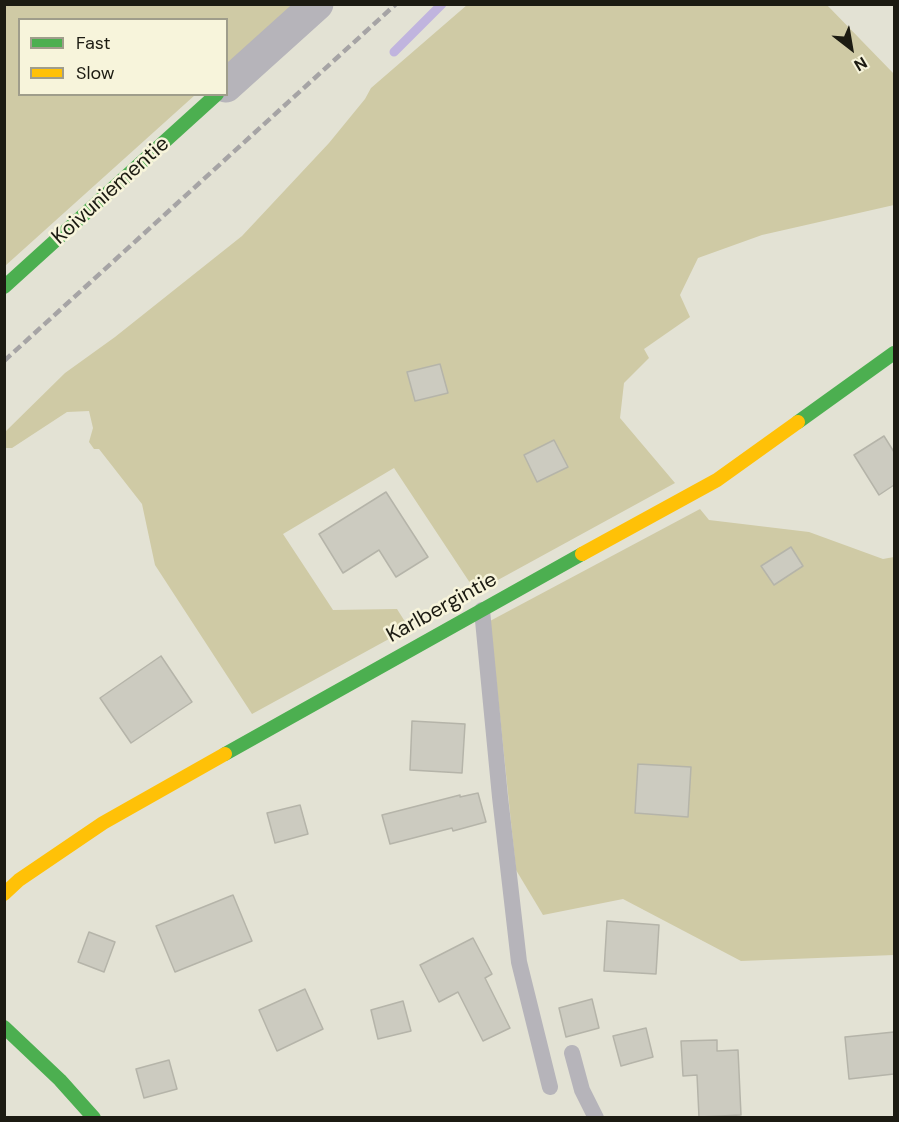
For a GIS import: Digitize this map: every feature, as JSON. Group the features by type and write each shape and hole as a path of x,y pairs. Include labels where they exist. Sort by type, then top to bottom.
{"street":[{"path":"228,84 317,4"},
{"name":"Koivuniementie","path":"4,287 216,96"},
{"name":"Karlbergintie","path":"4,894 19,880 103,823 717,480 894,352"},
{"path":"4,1027 60,1080 94,1118"}],"lane":[{"path":"482,610 519,962 550,1087"},
{"path":"572,1053 582,1090 596,1118"}],"shaded area":[{"path":"5,5 296,5 228,65 228,18 18,18 18,96 194,96 5,266"},
{"path":"467,5 827,5 894,74 894,205 762,235 698,258 680,295 690,317 644,349 649,358 624,383 620,418 675,483 476,592 394,468 283,534 333,610 397,609 409,628 252,714 155,565 142,504 99,449 94,449 89,442 93,428 89,411 67,412 12,448 5,448 5,432 65,373 115,337 242,236 329,143 365,99 371,88"},
{"path":"700,509 709,520 809,532 883,559 894,557 894,955 741,961 623,899 543,915 516,870 490,621"}],"building":[{"path":"440,364 448,393 415,401 407,372"},
{"path":"884,436 894,452 894,485 879,495 854,455"},
{"path":"554,440 568,467 537,482 524,455"},
{"path":"386,492 428,557 396,577 379,550 343,573 319,534"},
{"path":"791,547 803,566 774,585 761,566"},
{"path":"161,656 192,702 131,743 100,698"},
{"path":"412,721 465,724 462,773 410,770"},
{"path":"638,764 691,767 688,817 635,813"},
{"path":"478,793 486,822 390,844 382,815 460,795 460,797"},
{"path":"300,805 308,834 275,843 267,813"},
{"path":"233,895 252,941 175,972 156,926"},
{"path":"607,921 659,925 656,974 604,971"},
{"path":"89,932 115,942 104,972 78,962"},
{"path":"473,938 492,974 485,978 510,1028 483,1041 458,992 439,1002 420,965"},
{"path":"305,989 323,1029 277,1051 259,1010"},
{"path":"592,999 599,1028 566,1037 559,1008"},
{"path":"403,1001 411,1031 378,1039 371,1010"},
{"path":"646,1028 653,1057 621,1066 613,1036"},
{"path":"894,1032 894,1074 849,1079 845,1037"},
{"path":"717,1040 717,1051 738,1050 741,1115 699,1117 697,1075 683,1076 681,1041"},
{"path":"169,1060 177,1089 144,1098 136,1069"}],"waterway":[{"path":"394,52 442,4"}],"railway":[{"path":"4,361 396,4"}],"traffic: fast":[{"path":"4,287 215,96"},
{"path":"798,422 894,353"},
{"path":"225,754 582,554"},
{"path":"4,1027 60,1080 94,1118"}],"traffic: slow":[{"path":"582,554 717,480 798,422"},
{"path":"4,894 19,880 103,823 225,754"}]}
